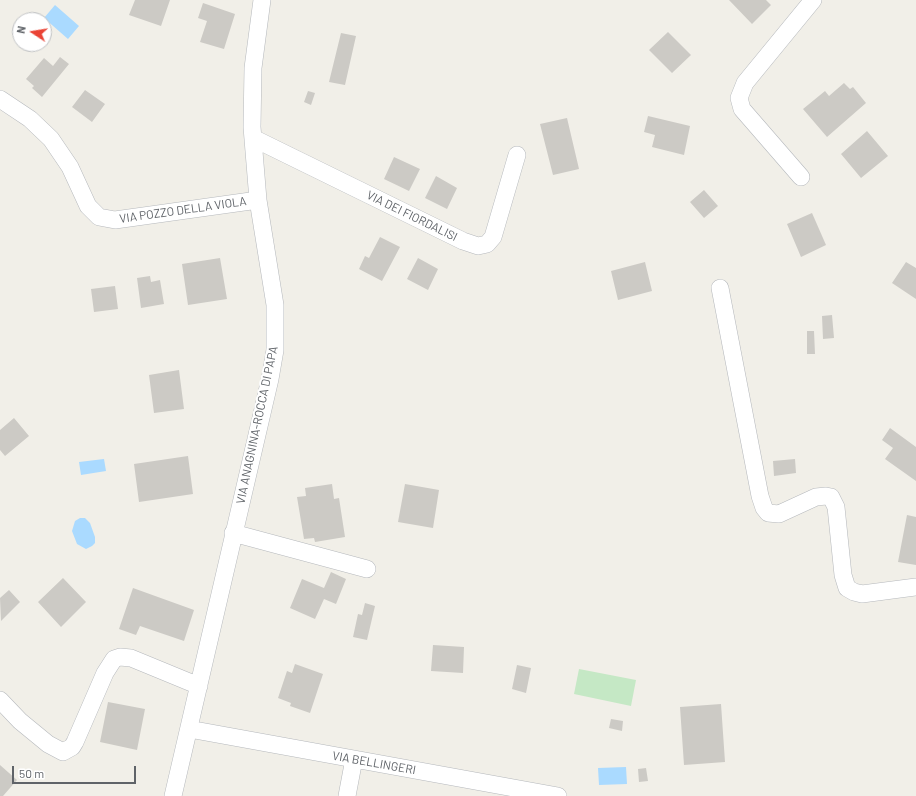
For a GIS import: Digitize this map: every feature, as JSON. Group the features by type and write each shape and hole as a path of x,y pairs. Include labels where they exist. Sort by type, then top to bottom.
{"street":[{"name":"VIA ANAGNINA-ROCCA DI PAPA","path":"173,796 270,379 275,346 275,305 258,200 253,138 252,68 262,0"},
{"path":"800,177 742,109 740,98 745,83 813,0"},
{"name":"VIA POZZO DELLA VIOLA","path":"0,99 30,119 51,139 70,167 88,206 99,217 115,220 258,200"},
{"name":"VIA DEI FIORDALISI","path":"253,138 463,241 478,246 487,244 493,237 517,155"},
{"path":"720,288 760,496 764,508 768,513 779,514 820,496 831,497 836,507 843,575 847,588 862,594 916,587"},
{"path":"233,533 367,569"},
{"path":"0,700 20,721 48,744 63,752 67,751 75,742 105,672 114,659 120,657 130,658 199,686"},
{"name":"VIA BELLINGERI","path":"189,729 558,796"},
{"path":"347,796 354,759"}],"green space":[{"path":"579,669 636,680 631,706 574,694"}],"water":[{"path":"55,5 79,26 68,39 52,25 52,12 49,12"},
{"path":"104,459 106,471 81,475 79,462"},
{"path":"80,518 85,518 90,523 95,537 95,543 86,549 77,544 72,531 75,521"},
{"path":"626,767 627,784 599,785 598,768"}],"building":[{"path":"135,0 170,0 161,26 129,15"},
{"path":"729,0 766,0 771,5 752,24"},
{"path":"203,3 235,14 224,49 200,42 207,21 198,18"},
{"path":"668,32 691,55 672,73 649,50"},
{"path":"341,33 356,36 345,85 329,82"},
{"path":"60,57 69,64 42,97 32,88 34,86 26,79 44,58 53,66"},
{"path":"844,83 850,89 853,87 866,103 827,137 803,109 825,91 829,96"},
{"path":"85,90 105,104 92,122 72,107"},
{"path":"308,91 315,93 311,105 304,102"},
{"path":"648,116 690,126 684,155 652,147 655,135 644,132"},
{"path":"567,118 579,169 553,175 540,124"},
{"path":"867,131 888,156 861,178 841,154"},
{"path":"394,157 420,169 409,191 384,179"},
{"path":"436,176 457,188 447,209 425,198"},
{"path":"704,190 718,206 704,218 690,202"},
{"path":"812,213 826,245 801,257 787,224"},
{"path":"380,237 400,247 382,281 359,269 365,256 369,258"},
{"path":"220,258 227,299 188,305 182,264"},
{"path":"418,258 438,269 428,290 407,279"},
{"path":"645,262 652,291 618,300 611,271"},
{"path":"906,262 916,268 916,299 892,283"},
{"path":"150,276 151,282 160,280 164,304 141,308 137,278"},
{"path":"115,286 118,309 94,312 91,289"},
{"path":"832,315 834,338 823,339 822,316"},
{"path":"807,331 814,331 815,354 807,354"},
{"path":"179,370 184,409 154,413 149,375"},
{"path":"14,418 29,436 5,456 0,450 0,430"},
{"path":"890,428 916,447 916,481 885,459 893,448 882,440"},
{"path":"188,456 193,494 139,502 134,464"},
{"path":"795,459 796,473 774,476 773,461"},
{"path":"332,484 334,499 339,498 345,537 315,542 314,538 304,539 297,497 306,496 305,488"},
{"path":"405,484 439,490 433,528 398,522"},
{"path":"907,515 916,517 916,565 898,562"},
{"path":"331,572 346,579 336,604 324,599 315,619 290,608 302,579 324,588"},
{"path":"63,578 86,602 61,627 38,602"},
{"path":"133,588 194,610 184,641 140,626 136,635 119,629"},
{"path":"9,590 20,602 1,621 0,598"},
{"path":"365,603 375,606 367,640 353,637 358,614 362,615"},
{"path":"433,645 464,647 463,673 431,671"},
{"path":"295,664 323,674 310,713 290,706 291,703 278,698 287,671 292,673"},
{"path":"517,665 531,668 526,693 512,689"},
{"path":"108,702 145,709 137,750 100,742"},
{"path":"721,704 725,762 684,765 680,707"},
{"path":"611,719 623,721 622,731 609,728"},
{"path":"0,765 17,780 3,796 0,796"},
{"path":"646,768 648,781 639,782 638,769"}]}
